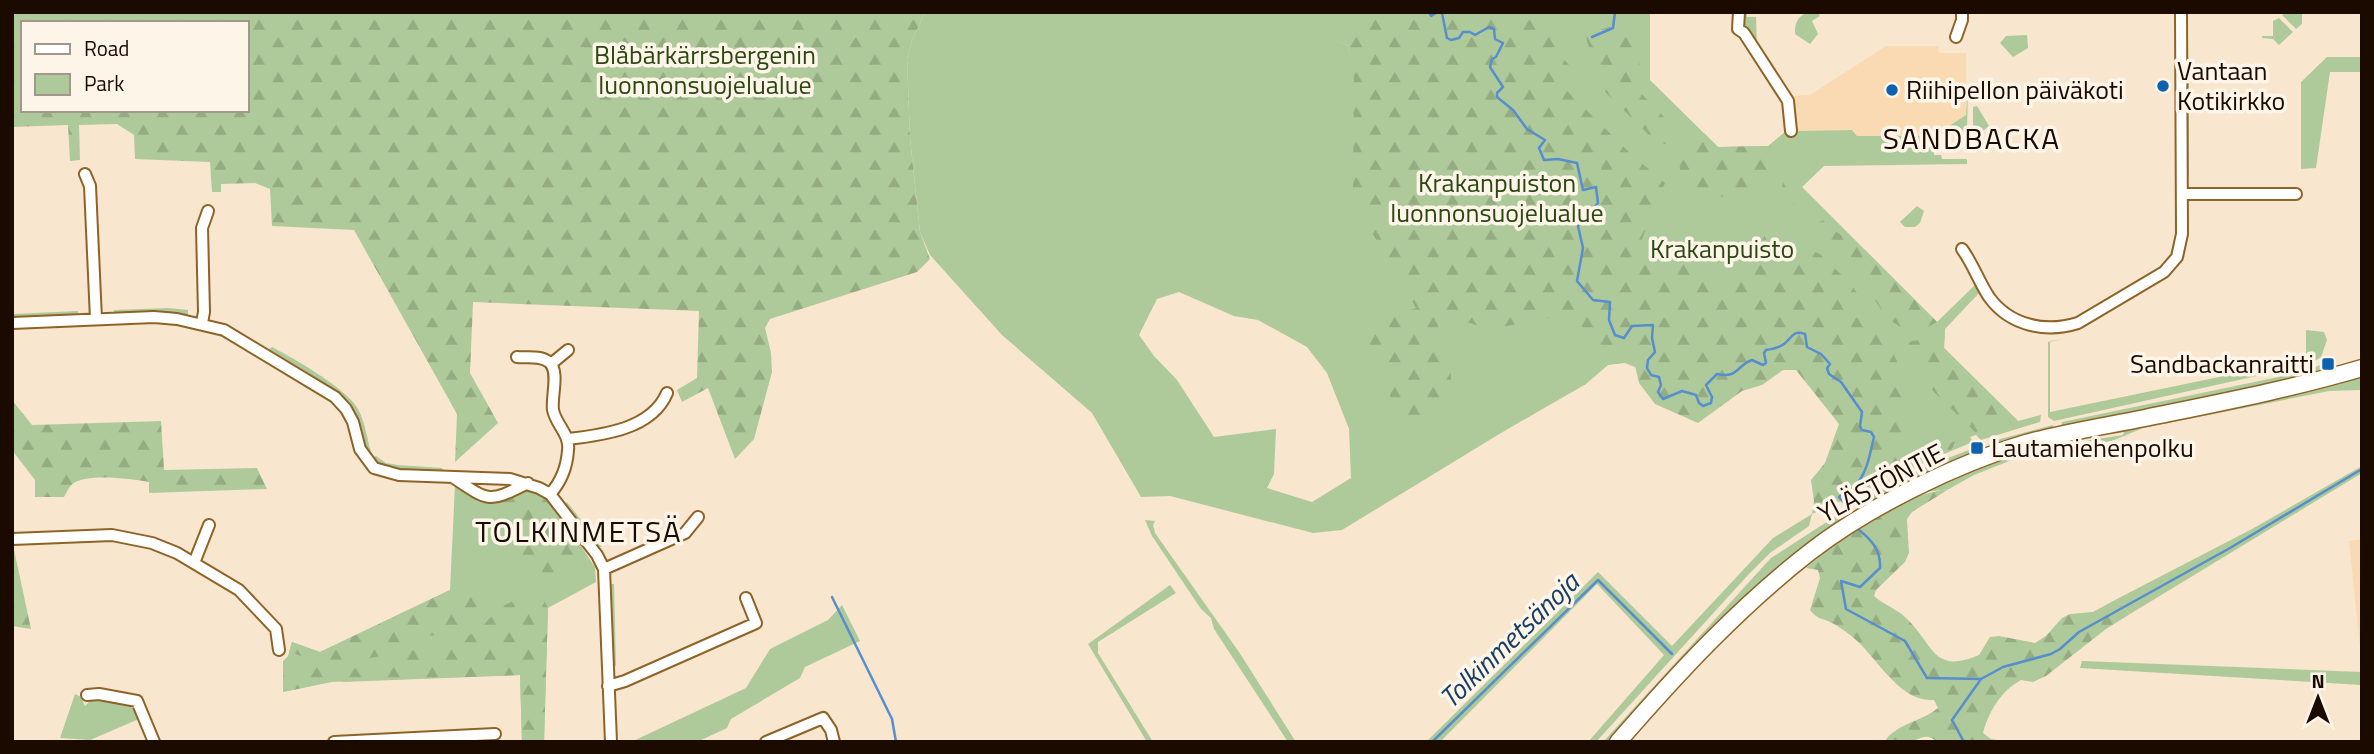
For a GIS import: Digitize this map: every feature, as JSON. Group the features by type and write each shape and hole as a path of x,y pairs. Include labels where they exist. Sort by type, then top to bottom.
{"main road":[{"name":"YLÄSTÖNTIE","path":"1618,742 1691,661 1752,600 1811,551 1878,508 1962,467 2026,444 2362,368"}],"street":[{"path":"1739,12 1738,29 1744,33 1788,101 1791,131"},
{"path":"1956,37 1962,12"},
{"path":"1962,249 1990,299 1999,308 2033,327 2078,323 2170,267 2181,247 2181,12"},
{"path":"85,174 90,186 96,319"},
{"path":"2182,194 2296,194"},
{"path":"202,323 202,228 208,211"},
{"path":"12,323 154,317 202,323 224,330 257,348 335,397 354,422 360,449 374,468 399,475 492,478 528,483 550,494 597,555 604,569 611,742"},
{"path":"551,364 568,350"},
{"path":"517,357 538,358 551,364 553,371 553,410 568,439 569,451 564,471 550,494"},
{"path":"568,439 605,435 624,429 662,406 667,393"},
{"path":"454,478 477,493 491,498 504,496 528,483"},
{"path":"604,569 685,533 698,516"},
{"path":"194,563 209,526"},
{"path":"12,539 112,535 152,543 194,563 239,590 276,629 279,650"},
{"path":"608,686 625,681 755,623 746,598"},
{"path":"88,695 99,694 137,701 154,742"},
{"path":"766,742 823,718 831,730 834,742"},
{"path":"334,742 495,734"}],"shaded area":[{"name":"Riihipellon päiväkoti","path":"1886,46 1938,46 1939,53 1966,53 1966,115 1934,136 1856,136 1852,130 1795,131 1794,104 1789,96 1810,95"},
{"path":"2362,539 2362,666 2349,541"}],"green space":[{"name":"Blåbärkärrsbergenin luonnonsuojelualue","path":"12,12 925,12 907,59 910,138 920,232 930,259 917,272 770,319 765,328 772,372 754,439 735,459 708,388 682,402 677,390 697,378 699,311 473,302 470,373 498,423 455,462 457,414 354,230 272,226 270,189 255,183 221,184 221,192 212,192 210,162 135,159 134,135 117,124 79,125 80,160 70,161 68,125 12,127"},
{"name":"Krakanpuisto","path":"925,12 1650,12 1650,80 1718,147 1768,146 1786,131 1852,130 1857,136 1934,136 1966,115 1968,84 1967,133 1941,134 1941,150 1934,151 1934,155 1941,155 1942,159 1967,159 1967,164 1824,166 1802,187 1937,322 1976,284 1980,292 1945,329 1944,348 2018,421 2041,415 2040,422 1981,440 1976,435 1970,437 1973,442 1951,451 1955,443 1909,456 1827,368 1650,373 1625,363 1608,365 1586,384 1342,530 1313,533 1170,496 1141,497 1092,413 1002,335 930,255 920,232 910,138 907,59","holes":["1351,27 1353,61 1347,45 1332,39","1179,292 1234,316 1258,320 1307,347 1327,373 1349,429 1351,478 1312,502 1267,488 1274,474 1276,429 1214,437 1177,380 1139,335 1157,299"]},
{"name":"Krakanpuiston luonnonsuojelualue","path":"1375,12 1536,12 1564,47 1562,57 1578,75 1561,85 1632,155 1665,183 1640,244 1738,286 1767,231 1820,254 1849,282 1871,311 1903,375 1900,443 1910,456 1956,441 1951,451 1892,478 1893,467 1884,466 1880,472 1883,478 1881,483 1812,514 1814,501 1811,480 1825,463 1839,424 1796,370 1783,370 1762,385 1742,391 1698,423 1655,404 1639,383 1631,349 1594,343 1572,313 1486,329 1470,323 1439,325 1435,333 1450,356 1452,402 1415,417 1397,412 1360,329 1416,308 1361,214 1353,186 1354,65 1347,45 1331,39"},
{"path":"1743,12 1747,12 1747,17 1756,17 1757,48 1743,23"},
{"path":"1807,12 1817,12 1820,16 1812,21 1818,34 1810,44 1795,34 1797,21"},
{"path":"2285,12 2302,12 2302,24 2296,29 2282,15"},
{"path":"2279,18 2293,32 2279,45 2273,39 2262,36 2273,36 2273,21"},
{"path":"1614,26 1628,32 1636,45 1643,78 1636,88 1665,118 1676,140 1669,145 1656,142 1602,89 1586,38"},
{"path":"2027,35 2028,48 2013,57 2000,43 2006,36"},
{"path":"2186,57 2189,58 2189,176 2186,176"},
{"path":"2327,57 2362,57 2362,72 2330,72 2316,168 2301,169 2301,82"},
{"path":"1977,106 1989,126 1978,135 1973,132 1973,107"},
{"path":"1704,133 1718,147 1769,146 1768,175 1758,192 1747,197 1720,196 1694,186 1685,178 1680,169 1683,153 1691,138"},
{"path":"1786,175 1791,176 1797,189 1791,215 1781,202"},
{"path":"1917,206 1924,211 1920,223 1915,227 1905,227 1900,222"},
{"path":"1824,220 1833,230 1865,250 1937,322 1924,329 1906,329 1887,317 1856,273 1818,239 1817,223"},
{"path":"114,310 188,310 188,315 160,312 114,313"},
{"path":"78,311 78,315 12,318 12,314"},
{"path":"1945,329 1944,348 2018,421 1975,432 1927,385 1927,357 1939,330"},
{"path":"2306,330 2324,332 2327,340 2321,357 2310,364 2054,421 2048,417 2050,342 2050,412 2306,359"},
{"path":"1927,339 1917,371 1913,369 1899,343"},
{"path":"272,347 319,375 352,401 362,419 371,452 369,454 356,414 347,401 327,385 269,349"},
{"path":"2322,364 2324,368 2293,380 2181,405 2061,427 2062,422 2307,371"},
{"path":"2362,375 2362,390 2329,391 2143,428 2112,441 2032,452 1974,475 1949,489 1925,492 2003,456 2058,442 2059,445 2123,435 2136,426"},
{"path":"12,400 32,425 161,421 164,470 257,468 267,489 149,493 149,482 100,477 74,483 64,497 35,497 35,480 12,450"},
{"path":"2053,425 2054,429 1994,444 1993,441"},
{"path":"1971,449 1973,452 1896,492 1895,483"},
{"path":"376,456 386,463 442,468 444,472 387,468 372,458"},
{"path":"2362,466 2362,473 2130,614 2115,600 2252,529"},
{"name":"TOLKINMETSÄ","path":"455,485 477,497 527,490 548,500 595,567 596,582 548,608 544,742 522,742 520,675 328,682 283,692 283,661 288,656 292,642 320,652 450,590"},
{"path":"1886,489 1888,497 1863,511 1859,502"},
{"path":"1949,489 1912,512 1907,519 1909,553 1905,562 1876,590 1874,596 1906,618 1935,654 1952,661 1964,660 1979,655 1990,637 1999,636 2035,643 2046,636 2062,618 2070,614 2093,612 2115,600 2130,614 2106,629 2046,676 2033,682 2021,680 2002,696 1992,709 1983,733 1991,739 2008,742 1937,742 1926,737 1909,742 1884,742 1902,727 1938,708 1934,700 1921,699 1898,686 1860,643 1810,610 1820,578 1818,570 1806,568 1855,530 1891,508 1929,493"},
{"path":"521,491 532,492 552,504 569,525 588,557 544,582 508,545 500,527 502,500"},
{"path":"567,502 602,547 598,547 565,504"},
{"path":"1812,514 1809,526 1770,553 1748,575 1596,742 1588,742 1664,655 1597,584 1440,742 1426,742 1598,572 1672,646 1773,538"},
{"path":"1839,514 1844,522 1689,655 1609,742 1603,742 1771,558"},
{"path":"1145,520 1155,521 1155,533 1239,652 1296,742 1288,742 1214,629 1211,618 1201,609 1152,536"},
{"path":"13,545 31,629 12,626"},
{"path":"610,584 614,584 616,666 613,664"},
{"path":"1170,585 1176,593 1098,642 1098,653 1153,742 1147,742 1088,644"},
{"path":"450,590 494,602 478,620 458,632 422,637 386,655 337,664 289,652 292,642 320,652"},
{"path":"539,590 548,608 544,742 522,742 520,675 342,682 349,670 392,659 425,645 462,640 483,626 498,608"},
{"path":"842,605 860,641 805,667 800,678 731,719 727,728 697,742 631,742 746,688 770,649 828,620"},
{"path":"283,661 334,671 332,682 283,692"},
{"path":"2082,661 2362,672 2362,685 2080,668"},
{"path":"75,694 81,697 85,706 93,698 126,704 136,712 139,719 90,740 60,738"}],"waterway":[{"path":"1429,12 1431,16 1438,12"},
{"path":"1440,12 1447,38 1451,40 1459,38 1463,32 1475,35 1489,27 1494,29 1495,39 1503,43 1490,67 1503,87 1497,97 1513,110 1527,129 1545,140 1539,148 1544,160 1558,159 1577,163 1583,190 1596,187 1598,203 1578,226 1583,248 1577,281 1593,300 1610,302 1609,320 1615,335 1624,338 1632,326 1653,325 1655,352 1648,360 1647,368 1651,375 1659,377 1661,385 1658,392 1663,399 1682,391 1696,395 1703,406 1711,403 1712,397 1706,385 1717,374 1729,375 1752,360 1763,365 1766,363 1766,350 1782,345 1798,333 1805,334 1807,347 1821,354 1830,364 1827,368 1829,374 1841,382 1862,412 1862,430 1871,432 1874,437 1861,479 1839,497 1844,503"},
{"path":"1592,37 1613,28 1615,12"},
{"path":"1981,679 2003,667 2051,654 2079,632 2230,548 2362,469"},
{"path":"1859,530 1875,546 1880,568 1860,587 1841,581 1846,609 1905,641 1927,678 1981,679 1952,720 1964,742"},
{"name":"Tolkinmetsänoja","path":"1432,742 1598,580 1672,654"},
{"name":"Tolkinmetsänoja","path":"832,597 892,719 896,742"}],"place":[{"name":"Vantaan Kotikirkko","path":"2163,86"},
{"name":"Riihipellon päiväkoti","path":"1892,90"},
{"name":"Sandbackanraitti","path":"2328,364"},
{"name":"Lautamiehenpolku","path":"1977,448"}],"district":[{"name":"SANDBACKA","path":"1972,139"},
{"name":"TOLKINMETSÄ","path":"579,532"}]}
